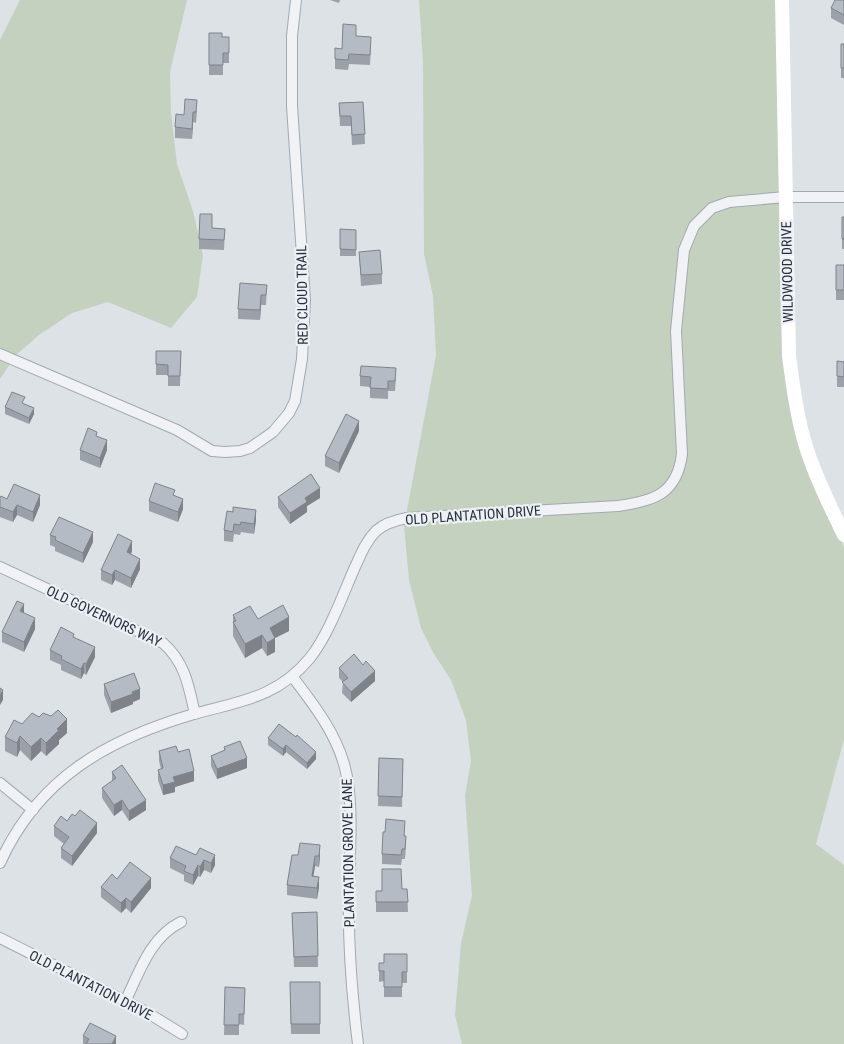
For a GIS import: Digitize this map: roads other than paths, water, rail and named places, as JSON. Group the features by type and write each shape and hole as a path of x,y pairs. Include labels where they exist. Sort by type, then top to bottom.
{"street":[{"name":"RED CLOUD TRAIL","path":"0,354 177,430 212,451 240,451 250,448 273,432 282,423 295,401 298,389 304,330 304,293 292,106 292,36 296,0"},
{"name":"WILDWOOD DRIVE","path":"782,0 788,322 793,389 799,420 815,472 844,536"},
{"name":"OLD PLANTATION DRIVE","path":"0,863 12,840 33,810 65,777 107,747 142,731 195,714 238,704 265,694 300,669 316,649 370,538 386,524 407,518 618,506 648,501 667,489 678,473 682,454 676,331 678,298 686,242 694,226 712,208 737,200 786,197 844,197"},
{"name":"OLD GOVERNORS WAY","path":"0,567 163,643 182,666 195,714"},
{"name":"PLANTATION GROVE LANE","path":"292,676 329,726 338,745 347,779 350,854 348,898 358,1044"},
{"path":"0,783 33,810"},
{"path":"125,1002 152,947 167,930 181,922"},
{"name":"OLD PLANTATION DRIVE","path":"0,938 125,1002 182,1034"}]}
